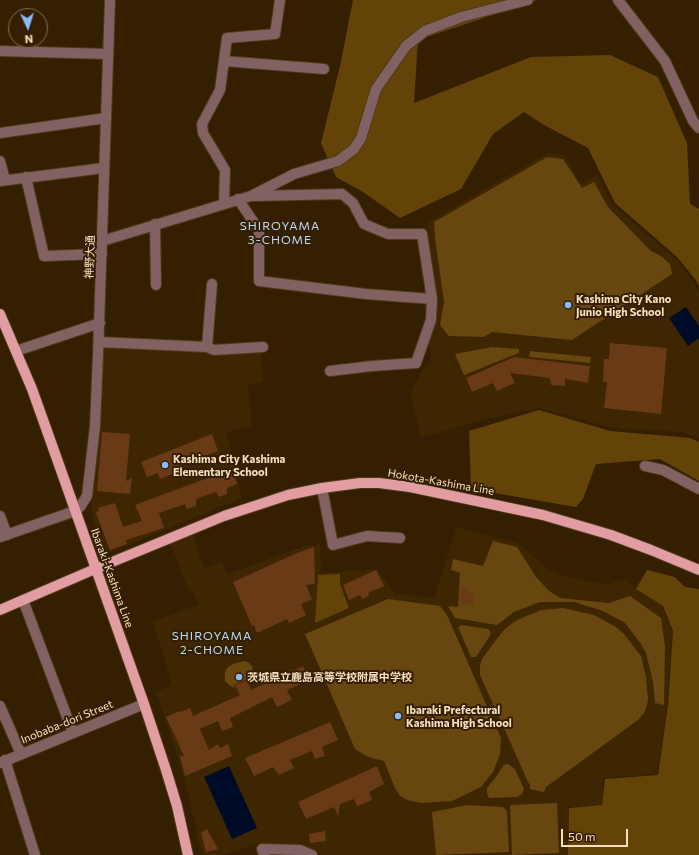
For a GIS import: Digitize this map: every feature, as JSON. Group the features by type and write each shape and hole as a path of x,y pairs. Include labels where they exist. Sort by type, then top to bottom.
{"main road":[{"name":"Ibaraki-Kashima Line","path":"0,314 47,431 144,704 177,806 188,855"},
{"name":"Hokota-Kashima Line","path":"0,610 224,516 288,495 322,488 360,483 379,483 410,487 543,515 611,534 699,570"}],"street":[{"name":"神野大通","path":"75,511 84,502 88,492 95,426 100,323 110,0"},
{"path":"224,204 225,170 203,133 202,124 220,90 227,38 274,34 280,0"},
{"path":"102,241 251,196 294,174 338,161 354,149 361,138 376,89 406,46 425,31 461,17 528,0"},
{"path":"618,0 665,61 693,122 699,128"},
{"path":"0,51 108,54"},
{"path":"224,61 324,69"},
{"path":"0,133 106,118"},
{"path":"0,161 2,180 104,168"},
{"path":"26,177 44,256 102,254"},
{"path":"251,196 342,194 353,203 364,224 388,234 422,234 432,299 431,320 416,363 330,371"},
{"path":"238,200 259,230 259,282 366,294 432,299"},
{"path":"155,224 156,285"},
{"path":"207,347 212,284"},
{"path":"16,352 100,323"},
{"path":"99,342 207,347 214,350 263,347"},
{"path":"645,466 663,470 699,489"},
{"path":"322,488 333,545 366,536 400,538"},
{"path":"0,516 3,536 75,511"},
{"path":"23,600 73,733"},
{"name":"Inobaba-dori Street","path":"3,761 144,704"},
{"path":"0,706 21,754"},
{"path":"3,761 35,855"},
{"path":"264,855 262,849 300,850 312,855"}],"shaded area":[{"path":"353,0 537,0 418,40 414,103 531,57 610,55 658,77 687,143 690,204 699,209 699,286 677,257 615,203 588,148 544,125 524,112 493,134 461,189 400,218 363,192 336,177 321,143 340,66"},
{"name":"Kashima City Kano Junio High School","path":"547,153 565,156 581,184 597,175 613,205 677,260 692,280 699,293 699,439 683,432 613,428 539,408 470,423 421,438 411,393 424,367 431,363 430,348 427,343 435,327 438,316 434,269 428,242 429,231 427,223"},
{"path":"547,157 563,159 582,188 594,182 608,207 651,251 661,256 670,264 672,274 572,340 492,332 484,337 449,336 440,325 444,302 434,222"},
{"name":"Kashima City Kashima Elementary School","path":"102,345 261,351 263,382 248,384 251,426 226,432 242,498 109,553 105,552 93,519 91,508 99,431"},
{"path":"492,347 519,349 519,353 464,375 455,354"},
{"path":"530,351 591,357 590,363 529,357"},
{"path":"539,410 610,431 690,438 699,442 699,481 660,459 596,464 583,499 576,507 471,489 469,431"},
{"path":"456,527 518,543 547,569 563,576 606,585 624,579 662,606 672,631 667,704 657,774 603,778 602,805 568,807 568,855 322,855 304,847 279,843 255,844 223,855 202,855 185,780 156,692 172,685 153,621 198,605 194,593 190,593 170,542 192,534 204,569 222,562 227,574 305,546 320,544 321,573 377,569 395,594 435,598"},
{"path":"493,541 517,547 536,577 549,591 560,598 609,603 630,596 661,618 665,647 664,705 655,703 653,682 646,653 641,644 625,623 603,611 574,602 540,602 514,612 497,625 455,618 448,606 458,607 460,573 451,570 453,559 483,566"},
{"path":"647,570 675,577 685,587 699,589 699,855 568,855 569,808 602,805 605,779 658,775 668,705 673,631 663,606 636,589"},
{"path":"340,574 340,584 349,608 315,623 318,575"},
{"path":"388,599 440,606 447,615 501,738 500,754 493,772 481,787 452,801 421,803 407,800 400,796 395,788 384,761 368,757 355,749 305,634"},
{"path":"563,608 594,615 616,627 624,634 641,656 646,677 648,699 644,713 638,720 546,787 544,792 530,789 530,784 480,675 480,666 482,659 499,636 506,628 517,620 541,610"},
{"path":"462,625 488,629 490,631 491,634 476,657 471,657 458,627"},
{"path":"244,661 252,666 252,680 249,682 247,679 234,685 235,688 230,686 225,681 225,673 227,668 233,664"},
{"path":"508,764 515,769 524,789 522,794 517,797 489,798 487,788 504,765"},
{"path":"557,803 559,853 512,855 510,805"},
{"path":"467,805 503,807 507,811 509,852 436,855 432,812"}],"water":[{"path":"686,307 699,326 699,338 688,346 669,318"},
{"path":"229,766 257,828 232,839 204,777"}],"building":[{"path":"610,343 667,348 661,414 604,408 607,382 603,382 604,359 609,359"},
{"path":"514,357 590,366 588,383 565,379 565,386 551,385 550,378 510,373 515,383 497,391 493,383 472,392 466,378"},
{"path":"102,432 130,434 126,481 132,478 130,494 97,491"},
{"path":"212,434 218,451 174,468 175,473 160,479 158,473 147,477 141,462"},
{"path":"232,469 237,484 227,488 227,494 219,497 216,492 196,499 196,506 186,509 185,504 159,513 164,528 126,540 127,544 110,550 96,512 99,511 98,508 115,503 123,527 142,521 135,505"},
{"path":"314,547 315,584 306,585 312,599 301,604 306,615 289,623 287,619 257,633 254,625 252,626 233,582 297,553"},
{"path":"376,570 384,586 368,593 369,596 362,599 360,595 349,600 343,585"},
{"path":"461,588 469,588 469,591 474,593 473,605 460,603"},
{"path":"303,666 309,680 287,690 292,700 277,707 272,697 230,718 233,727 222,731 218,721 200,729 209,750 218,744 220,748 228,744 232,756 185,776 180,756 184,756 166,717 190,708 193,716 240,695 235,685 247,680 251,690"},
{"path":"330,722 338,740 322,747 325,756 315,759 312,751 290,760 294,768 279,775 273,767 254,776 245,758"},
{"path":"377,766 384,784 369,792 372,800 357,806 354,799 340,804 338,816 334,807 306,819 298,802"},
{"path":"207,829 218,849 206,852 201,833"},
{"path":"325,831 326,841 310,843 309,834"}],"place":[{"name":"Kashima City Kano Junio High School","path":"568,305"},
{"name":"Kashima City Kashima Elementary School","path":"165,465"},
{"name":"茨城県立鹿島高等学校附属中学校","path":"239,677"},
{"name":"Ibaraki Prefectural Kashima High School","path":"398,716"}],"district":[{"name":"SHIROYAMA 3-CHOME","path":"280,233"},
{"name":"SHIROYAMA 2-CHOME","path":"212,643"}]}
